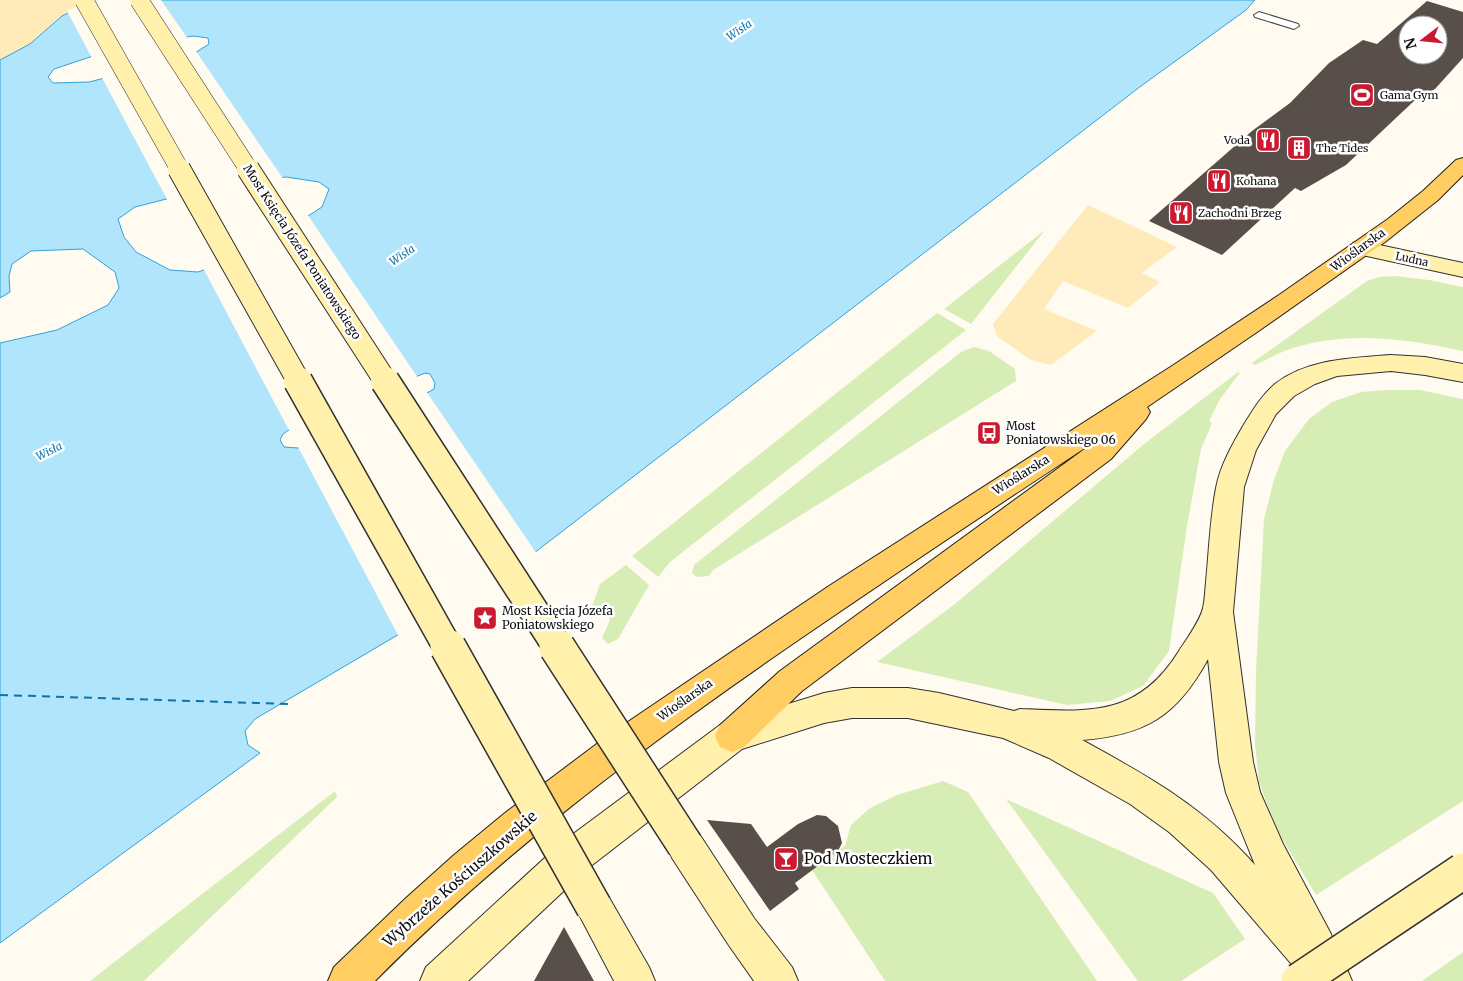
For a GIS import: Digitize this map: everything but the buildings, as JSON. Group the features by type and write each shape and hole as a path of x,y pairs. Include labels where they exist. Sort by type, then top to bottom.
{"main road":[{"path":"84,0 635,981"},
{"name":"Most Księcia Józefa Poniatowskiego","path":"139,0 741,931 778,981"},
{"name":"Wioślarska","path":"575,781 737,664 973,505 1156,390 1362,248 1431,196 1463,164"},
{"name":"Ludna","path":"1362,248 1463,270"},
{"path":"1332,981 1270,857 1244,793 1236,762 1218,612 1230,487 1243,450 1258,422 1276,397 1285,390 1318,373 1351,366 1407,364 1463,373"},
{"path":"440,981 574,856 732,736 791,681 1102,452 1156,390"},
{"path":"732,736 824,708 852,703 908,703 1006,723 1078,725 1113,721 1141,711 1167,693 1218,612"},
{"path":"1006,723 1105,770 1142,792 1181,820 1224,857 1332,981"},
{"name":"Wybrzeże Kościuszkowskie","path":"348,981 418,912 484,854 575,781"},
{"path":"1299,981 1463,870"}],"lane":[{"path":"1259,15 1294,26"}],"green space":[{"path":"1045,230 971,324 944,309"},
{"path":"1395,276 1463,287 1463,351 1398,340 1355,338 1311,343 1286,351 1255,365 1252,363 1367,281 1379,277"},
{"path":"937,313 966,330 670,562 658,577 632,556"},
{"path":"974,347 989,351 1015,369 1016,381 713,570 709,576 697,577 692,573 694,565 961,352"},
{"path":"1238,372 1240,373 1220,399 1209,421 1212,423 1201,449 1187,526 1169,651 1143,686 1110,701 1067,705 877,662 955,604 1144,444"},
{"path":"1420,390 1463,399 1463,801 1316,895 1277,830 1259,782 1255,744 1256,671 1264,519 1274,480 1285,451 1309,419 1332,402 1361,392"},
{"path":"626,565 649,585 618,639 608,644 602,638 610,620 608,615 590,612 600,584"},
{"path":"943,781 968,792 1097,981 885,981 812,870 845,846 851,825 870,808 897,795"},
{"path":"335,791 337,797 144,981 90,981"},
{"path":"1006,799 1213,893 1245,939 1181,981 1138,981"},
{"path":"1463,952 1463,981 1422,981"}],"sand":[{"path":"0,0 95,0 62,16 30,44 0,60"},
{"path":"1088,205 1177,247 1142,273 1160,282 1128,308 1063,281 1044,309 1097,331 1051,365 1031,360 997,336 993,324"}],"water":[{"name":"Wisła","path":"95,0 1255,0 1246,10 1141,86 525,560 255,719 245,731 248,745 260,753 0,943 0,343 57,330 108,305 119,288 115,272 83,249 31,251 12,264 9,276 10,292 0,298 0,60 30,44 62,16","holes":["193,36 208,38 209,44 190,56 89,82 53,83 48,77 54,69 114,49","286,177 319,182 329,189 322,207 275,237 226,262 198,272 170,270 136,252 124,237 118,219 135,207 182,195","425,373 430,374 435,383 434,389 427,393 298,448 284,447 280,440 283,434"]}],"pier":[{"path":"89,0 161,0 188,39 114,51 92,58 67,11"},
{"path":"195,50 284,180 168,201 101,76 189,54"},
{"path":"307,214 418,378 290,432 203,268 225,260"},
{"path":"426,391 537,554 527,562 399,637 297,445"}],"ferry route":[{"path":"0,695 290,704"}],"place":[{"name":"Gama Gym","path":"1362,95"},
{"name":"Voda","path":"1268,140"},
{"name":"The Tides","path":"1299,148"},
{"name":"Kohana","path":"1219,181"},
{"name":"Zachodni Brzeg","path":"1181,213"},
{"name":"Most Poniatowskiego 06","path":"989,433"},
{"name":"Most Księcia Józefa Poniatowskiego","path":"485,618"},
{"name":"Pod Mosteczkiem","path":"786,859"}]}
